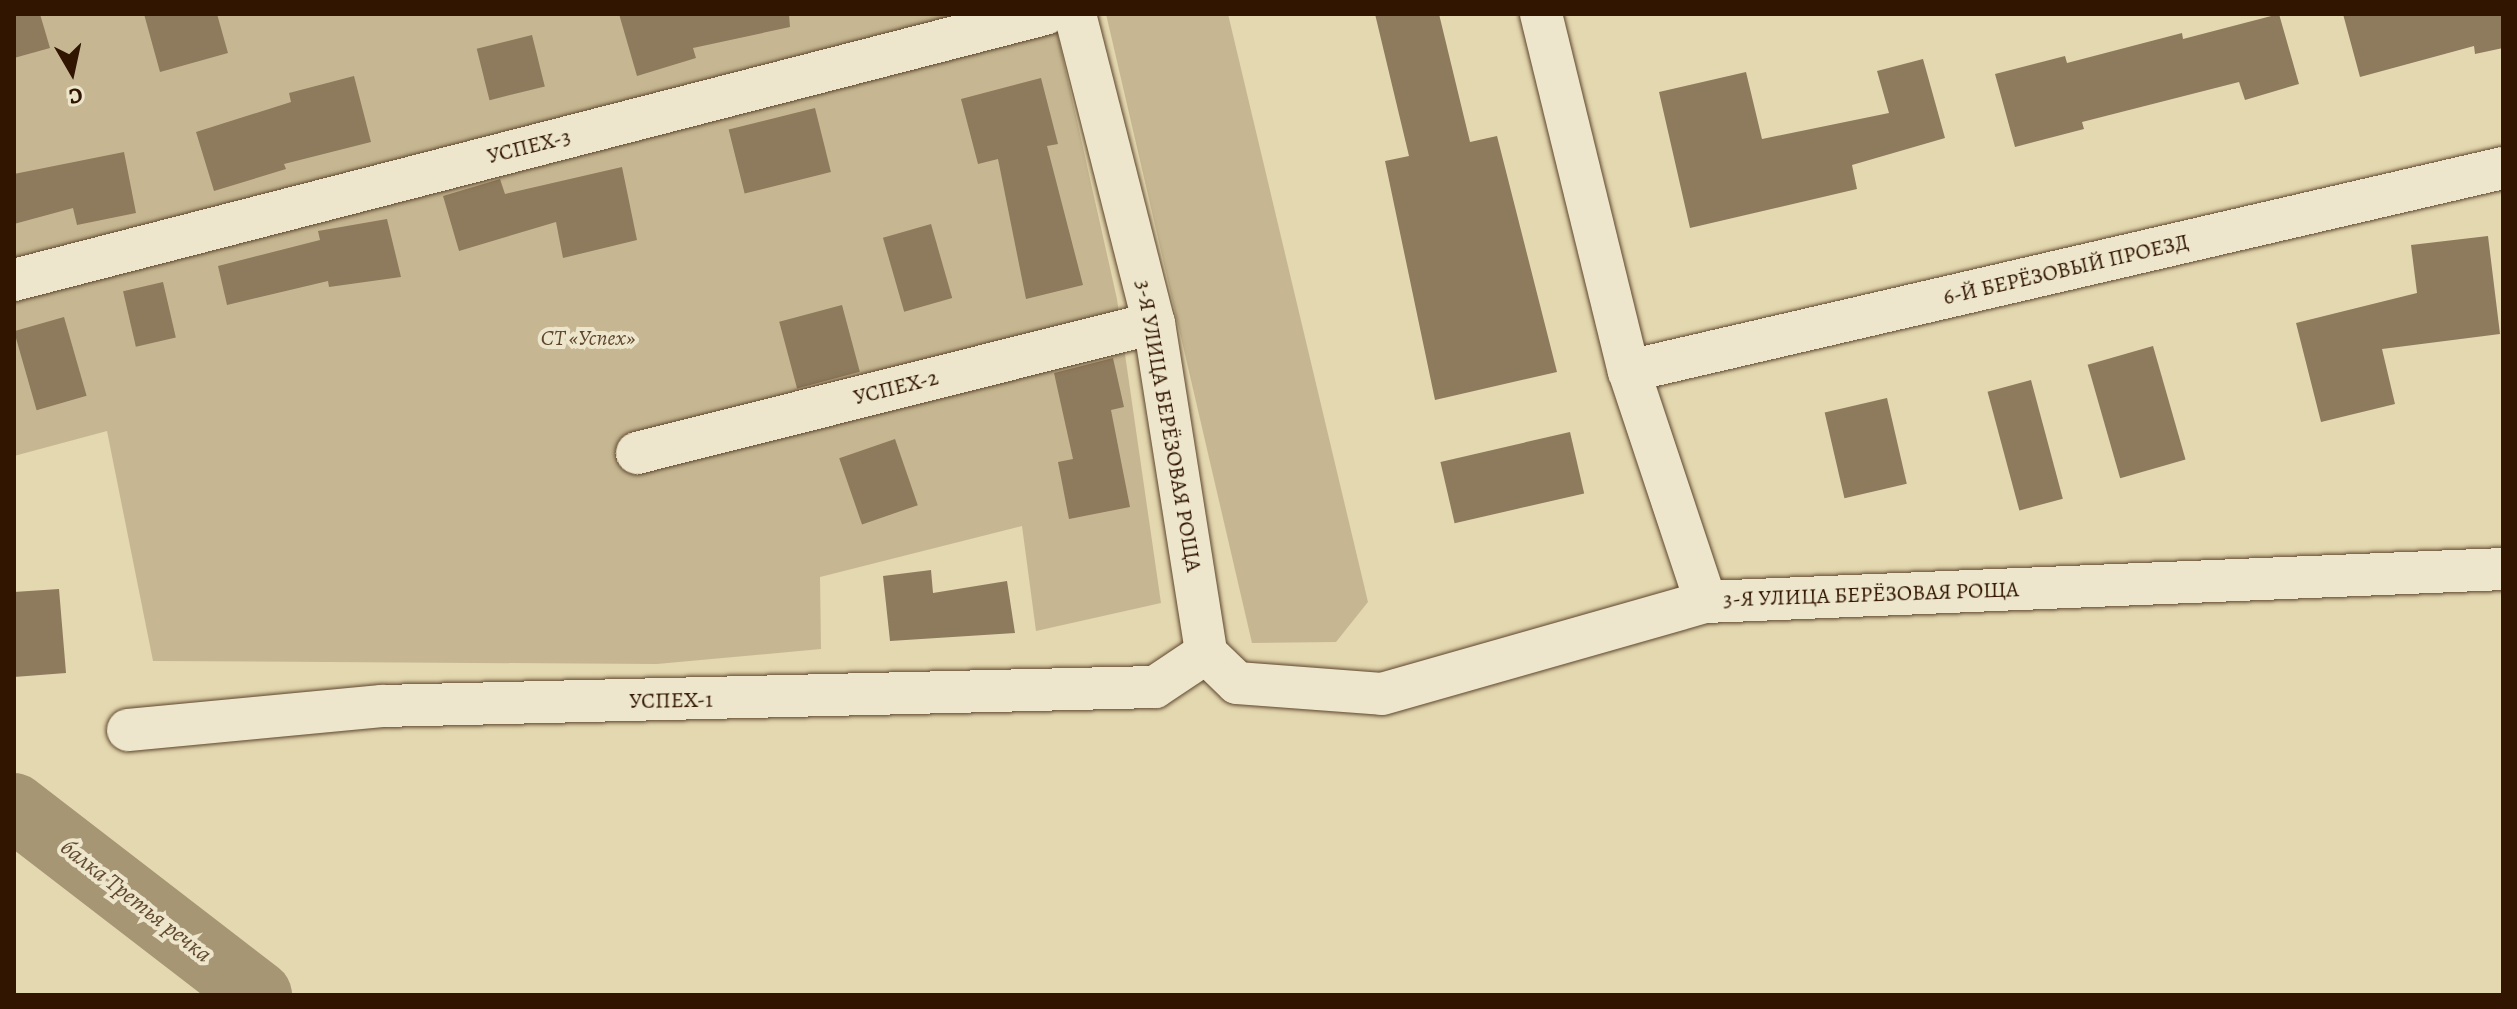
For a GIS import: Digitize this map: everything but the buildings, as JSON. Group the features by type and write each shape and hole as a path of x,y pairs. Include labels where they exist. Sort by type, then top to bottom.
{"street":[{"name":"УСПЕХ-3","path":"14,280 1045,14"},
{"name":"3-Я УЛИЦА БЕРЁЗОВАЯ РОЩА","path":"1075,14 1154,323 1206,653"},
{"name":"3-Я УЛИЦА БЕРЁЗОВАЯ РОЩА","path":"1541,14 1629,371 1706,602 2503,569"},
{"name":"6-Й БЕРЁЗОВЫЙ ПРОЕЗД","path":"1629,371 2503,168"},
{"name":"УСПЕХ-2","path":"637,453 1154,323"},
{"path":"1206,653 1237,683 1382,694 1706,602"},
{"name":"УСПЕХ-1","path":"128,730 382,706 1155,687 1206,653"}],"green space":[{"name":"СТ «Успех»","path":"14,14 1053,14 1117,299 1161,603 1036,631 1022,526 820,577 821,649 657,664 153,661 107,431 14,456"},
{"path":"1106,14 1228,14 1368,602 1336,642 1252,643"}],"waterway":[{"name":"балка Третья речка","path":"14,807 258,995"}]}
